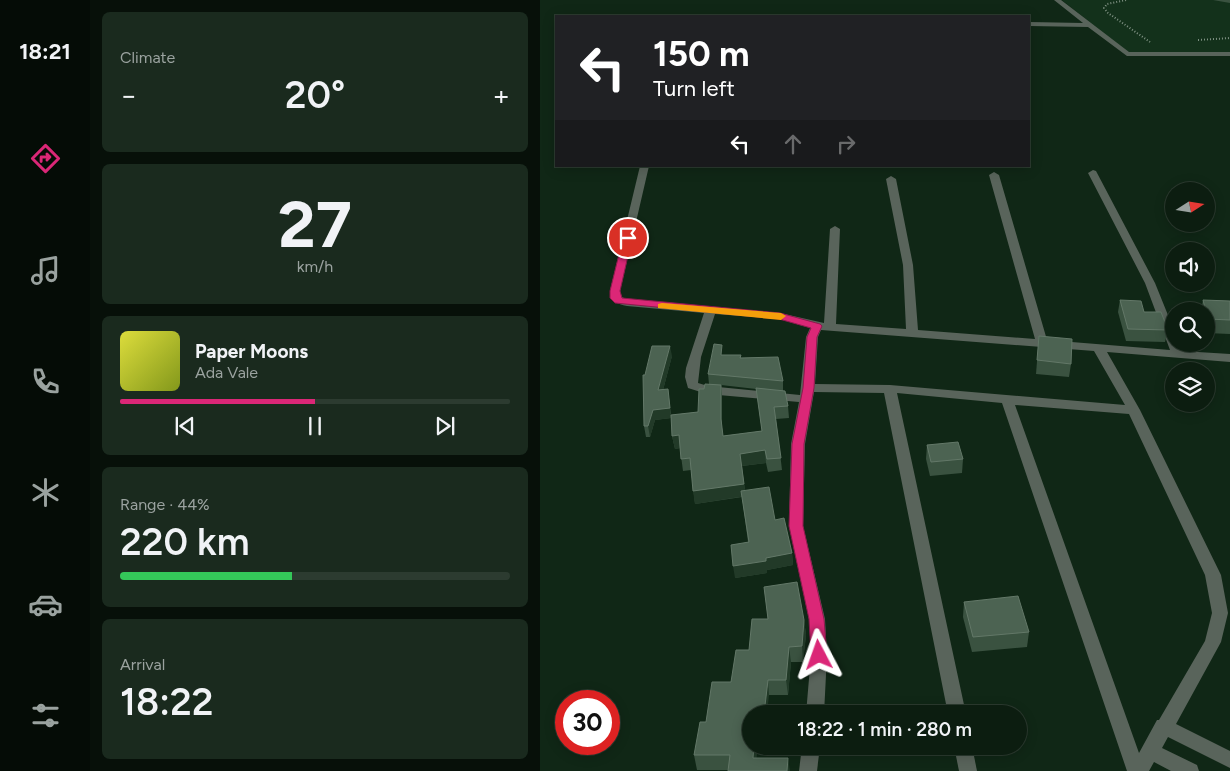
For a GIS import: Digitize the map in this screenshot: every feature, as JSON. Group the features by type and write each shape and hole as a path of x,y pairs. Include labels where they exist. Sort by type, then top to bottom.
{"street":[{"path":"1057,0 1127,54 1230,54"},
{"path":"1030,24 1089,25"},
{"path":"645,167 615,291 616,298 619,301 780,316 823,326 1230,358"},
{"path":"1093,173 1150,283 1178,353"},
{"path":"994,175 1042,342"},
{"path":"891,179 908,265 912,333"},
{"path":"816,705 819,655 817,619 796,526 798,444 807,393 812,337 823,326 836,229"},
{"path":"711,309 693,365 691,378 692,385 707,390 807,393 890,389 1134,410"},
{"path":"1098,347 1134,410 1213,575 1220,613 1213,642 1163,726 1151,752 1137,771"},
{"path":"890,389 955,705"},
{"path":"1008,400 1137,771"},
{"path":"1163,726 1230,760"},
{"path":"1151,752 1190,771"},
{"path":"808,771 810,755"},
{"path":"965,755 968,771"}],"path":[{"path":"1126,0 1107,4 1104,8 1125,26 1147,41 1155,43"},
{"path":"1194,41 1230,38"}],"shaded area":[{"path":"1062,0 1230,0 1230,52 1130,54"}],"building":[{"path":"1120,300 1141,301 1144,312 1161,312 1165,322 1165,330 1128,329"},
{"path":"1203,300 1230,301 1230,320 1215,319 1215,302 1204,302"},
{"path":"1039,336 1072,339 1071,364 1037,360"},
{"path":"714,344 722,345 721,355 741,355 740,358 778,357 783,381 708,374"},
{"path":"652,346 670,346 658,390 668,389 670,408 653,410 648,426 644,426 643,375 645,375"},
{"path":"705,384 721,385 723,436 762,431 756,388 785,391 788,406 774,407 781,458 767,459 765,450 740,454 744,484 693,491 690,458 681,459 679,435 672,436 671,415 698,412 699,389 704,389"},
{"path":"958,442 963,459 931,462 927,445"},
{"path":"769,487 775,520 784,518 792,553 766,558 766,561 733,566 731,545 749,542 741,491"},
{"path":"797,582 804,620 802,646 789,647 786,680 768,680 765,705 742,705 742,755 753,755 753,758 788,758 787,771 728,771 730,755 694,755 700,722 706,722 712,682 731,682 736,650 749,650 752,619 768,619 764,587"},
{"path":"1018,596 1029,632 973,637 964,602"}],"slow traffic":[{"path":"662,306 781,316"}],"route":[{"path":"628,238 615,291 616,298 619,301 780,316 817,326 812,337 808,388 798,444 796,526 807,567 817,619 819,655"}]}
